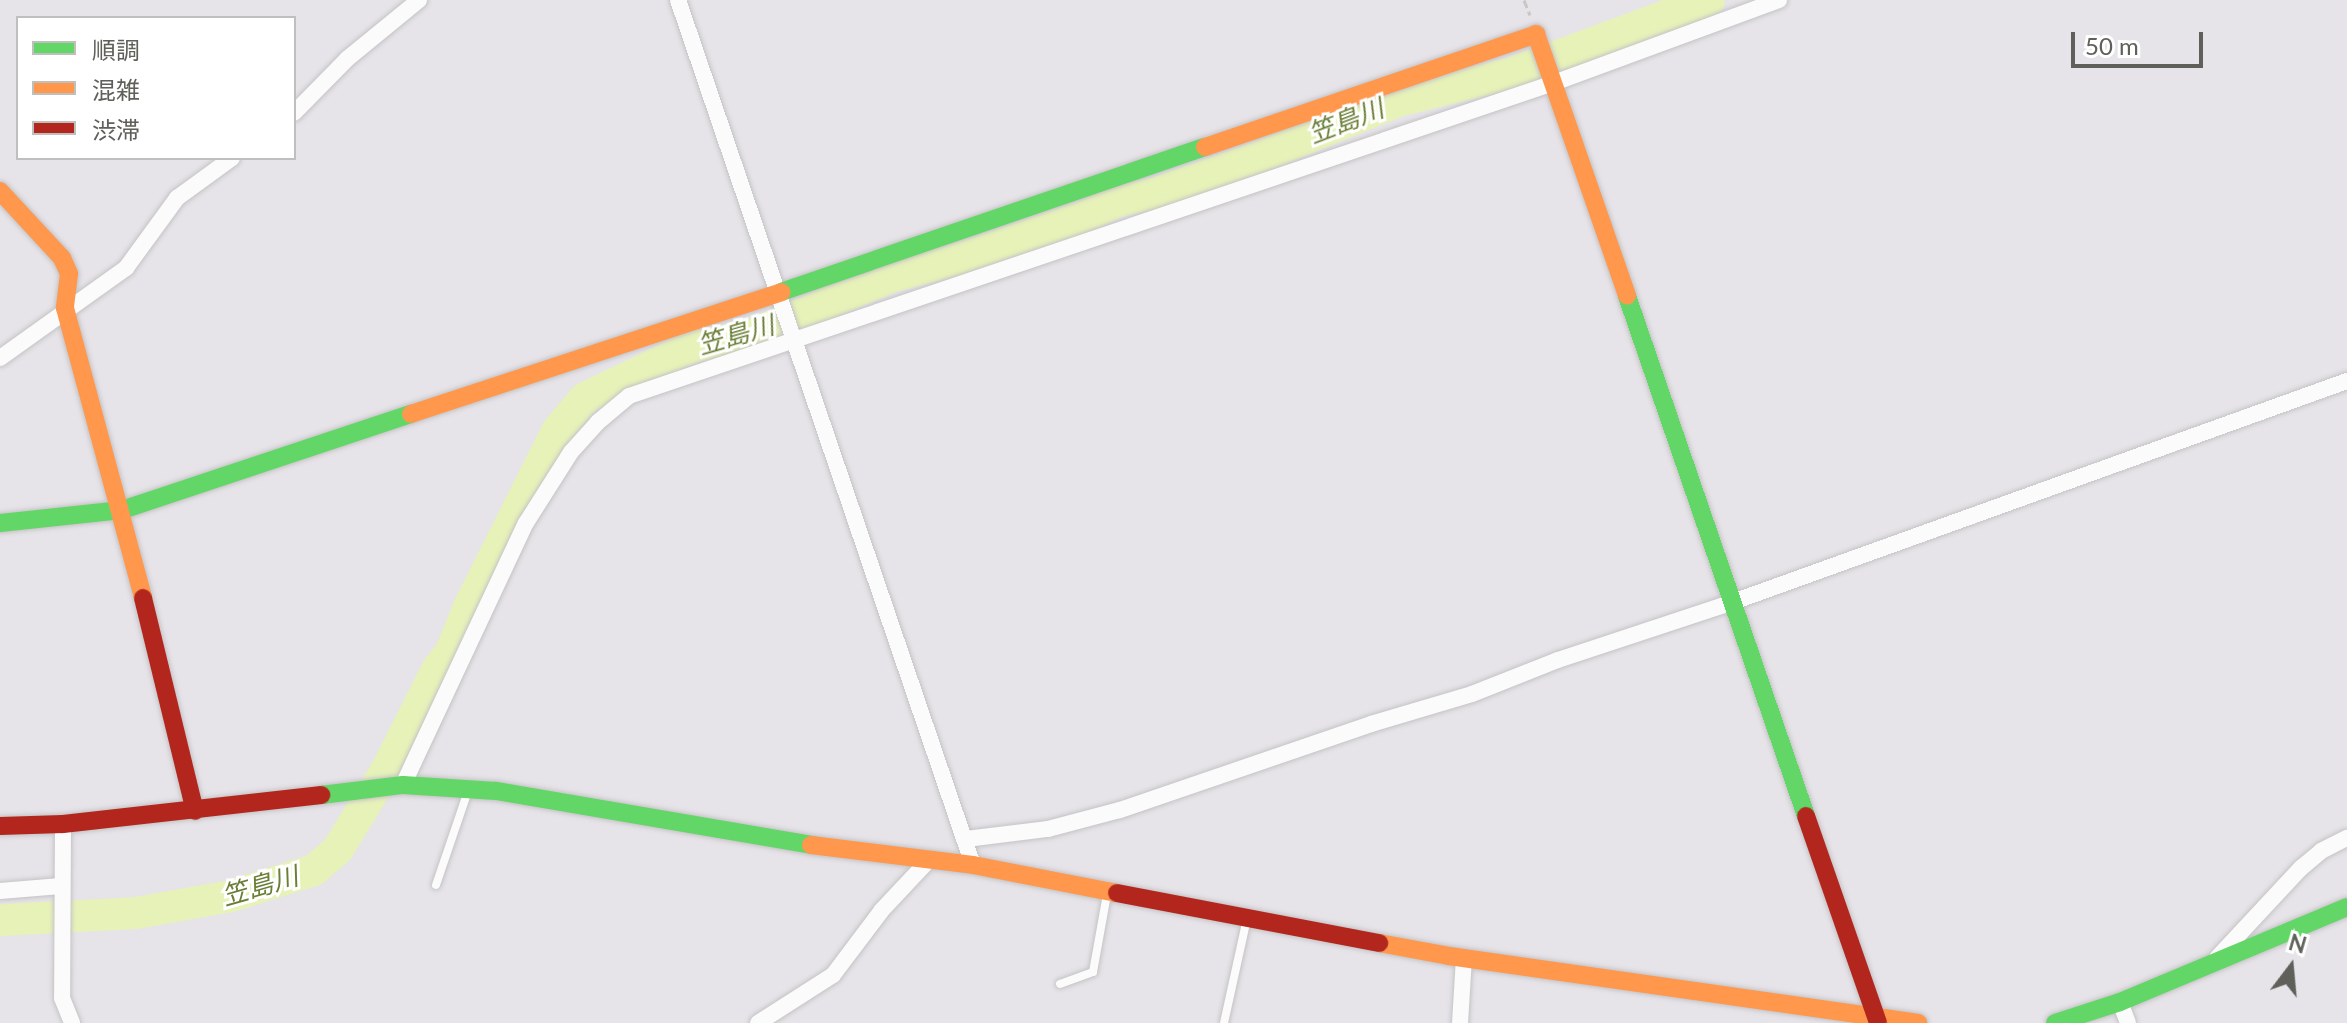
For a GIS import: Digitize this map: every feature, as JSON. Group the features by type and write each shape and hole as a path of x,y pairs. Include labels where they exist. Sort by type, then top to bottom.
{"street":[{"path":"296,111 347,59 419,0"},
{"path":"678,0 973,865"},
{"path":"403,785 526,523 571,452 598,422 629,396 1551,84 1779,0"},
{"path":"0,523 122,510 778,293 1536,34 1730,603 1877,1019"},
{"path":"0,358 65,308 126,268 177,198 229,160"},
{"path":"0,191 62,258 69,274 65,308 122,510 195,811"},
{"path":"966,839 1048,829 1120,810 1371,724 1472,694 1558,660 1730,603 2347,381"},
{"path":"0,826 63,824 195,811 403,785 468,789 543,798 787,842 973,865 1464,958 1918,1023"},
{"path":"63,824 62,998 72,1023"},
{"path":"2212,962 2301,868 2321,851 2347,838"},
{"path":"758,1023 833,975 882,910 928,861"},
{"path":"0,891 61,890"},
{"path":"2055,1023 2076,1019 2120,1002 2347,907"},
{"path":"1460,1023 1464,958"},
{"path":"2120,1002 2128,1023"}],"lane":[{"path":"436,885 468,789"},
{"path":"1060,984 1093,972 1107,890"},
{"path":"1224,1023 1247,917"}],"waterway":[{"name":"笠島川","path":"0,920 136,913 231,896 314,870 338,849 387,769 438,668 451,652 469,607 557,431 585,398 689,348 749,336 893,276 955,260 1085,216 1121,200 1153,194 1262,156 1398,101 1515,72 1709,0"}],"traffic: fast":[{"path":"781,292 1205,147"},
{"path":"1627,296 1806,816"},
{"path":"0,523 122,510 411,414"},
{"path":"321,795 403,785 496,791 811,845"},
{"path":"2055,1023 2120,1002 2347,907"}],"traffic: slow":[{"path":"1205,147 1536,34 1627,296"},
{"path":"0,191 62,258 69,274 65,308 143,598"},
{"path":"411,414 781,292"},
{"path":"811,845 973,865 1117,893"},
{"path":"1379,943 1449,956 1918,1023"}],"traffic: jam":[{"path":"143,598 195,811"},
{"path":"0,826 63,824 321,795"},
{"path":"1806,816 1878,1023"},
{"path":"1117,893 1379,943"}]}
